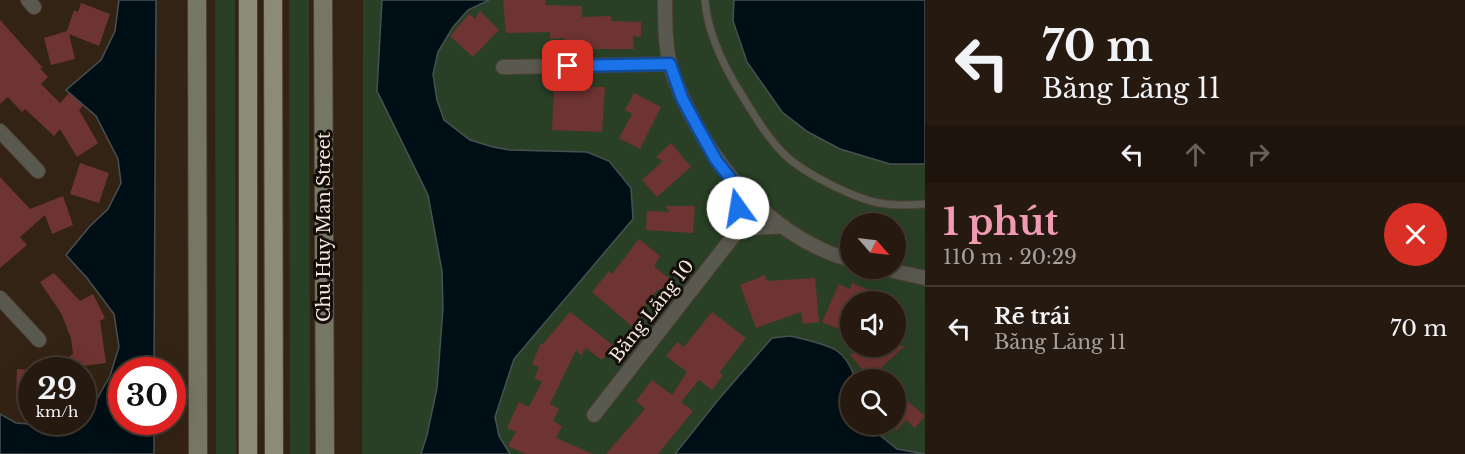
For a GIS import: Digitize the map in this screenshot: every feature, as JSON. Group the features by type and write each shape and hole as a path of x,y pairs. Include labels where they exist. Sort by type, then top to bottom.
{"main road":[{"path":"197,0 198,454"},
{"path":"248,0 248,454"},
{"path":"273,0 274,454"},
{"name":"Chu Huy Man Street","path":"323,0 325,454"}],"street":[{"path":"664,0 670,64 682,98 716,160 737,187 766,214 806,240 840,257"},
{"path":"503,67 670,64"},
{"path":"0,131 38,171"},
{"path":"737,187 739,229 783,226"},
{"name":"Bằng Lăng 10","path":"594,415 739,229"},
{"path":"906,274 925,278"},
{"path":"0,298 39,340"}],"lane":[{"path":"705,0 716,43 732,79 757,119 783,154 845,192 879,203 925,204"}],"green space":[{"path":"215,0 235,0 236,454 216,454"},
{"path":"289,0 309,0 310,454 290,454"},
{"path":"363,0 925,0 925,454 362,454"}],"shaded area":[{"path":"119,0 156,0 154,357 116,357 119,347 114,314 66,255 90,226 108,209 121,183 118,159 96,116 66,90 101,60 115,31"},
{"path":"382,0 489,0 468,10 453,27 438,52 433,74 437,100 444,120 470,140 493,147 510,150 587,152 609,161 631,188 633,219 514,359 495,417 499,436 510,454 421,454 437,388 443,308 442,271 428,195 377,91"},
{"path":"734,0 925,0 925,164 890,164 840,149 808,132 782,112 747,62 733,21"},
{"path":"790,336 814,342 833,349 846,360 851,369 840,369 840,435 880,435 897,449 925,454 675,454 772,338"},
{"path":"108,380 108,435 154,435 154,454 0,454 0,414 18,423 18,435 96,435 97,399"}],"building":[{"path":"503,0 545,0 545,5 582,6 582,17 611,16 611,21 641,22 641,37 633,36 634,49 581,49 580,53 564,52 564,38 550,39 550,32 506,33"},
{"path":"81,3 110,14 99,46 69,34 75,59 51,65 44,38 67,31 74,10 78,12"},
{"path":"480,11 499,30 473,57 450,36 469,14 475,19"},
{"path":"0,20 43,68 40,68 48,77 41,84 60,103 69,93 83,106 79,110 98,143 77,157 60,129 54,136 25,109 22,112 8,97 0,104"},
{"path":"554,86 605,87 602,132 552,130"},
{"path":"634,93 661,107 640,149 619,138 632,114 625,110"},
{"path":"671,143 691,167 657,197 642,180 663,161 656,157"},
{"path":"80,163 109,173 99,203 70,194"},
{"path":"0,177 30,209 63,196 73,225 52,234 45,215 20,237 27,245 0,268"},
{"path":"665,206 695,206 693,233 646,230 647,211 670,212"},
{"path":"639,239 660,256 654,266 670,279 660,291 658,289 641,312 644,315 634,328 592,292 609,271 612,274"},
{"path":"54,273 80,301 93,294 105,318 100,321 106,363 96,364 96,357 69,357 73,354 71,338 61,313 40,282"},
{"path":"765,275 767,281 815,278 819,322 803,324 801,312 756,328 740,285"},
{"path":"852,283 869,290 840,291 840,330 822,322 839,284 850,289"},
{"path":"570,312 614,346 602,360 586,348 581,355 576,350 550,404 559,409 553,421 562,426 556,438 593,454 525,454 508,446 516,432 507,428 519,402 529,407 542,382 534,378 539,368 532,364 541,343 543,344"},
{"path":"712,312 746,338 719,373 723,375 712,390 699,380 681,402 693,411 658,454 606,454 645,409 636,401 652,380 672,395 687,372 666,356 677,342 684,347"},
{"path":"852,357 893,357 880,369 862,369"},
{"path":"17,369 18,401 16,401"},
{"path":"906,400 925,416 915,428 906,420"}],"route":[{"path":"568,66 670,64 682,98 697,126 716,160 737,187 738,208"}]}
